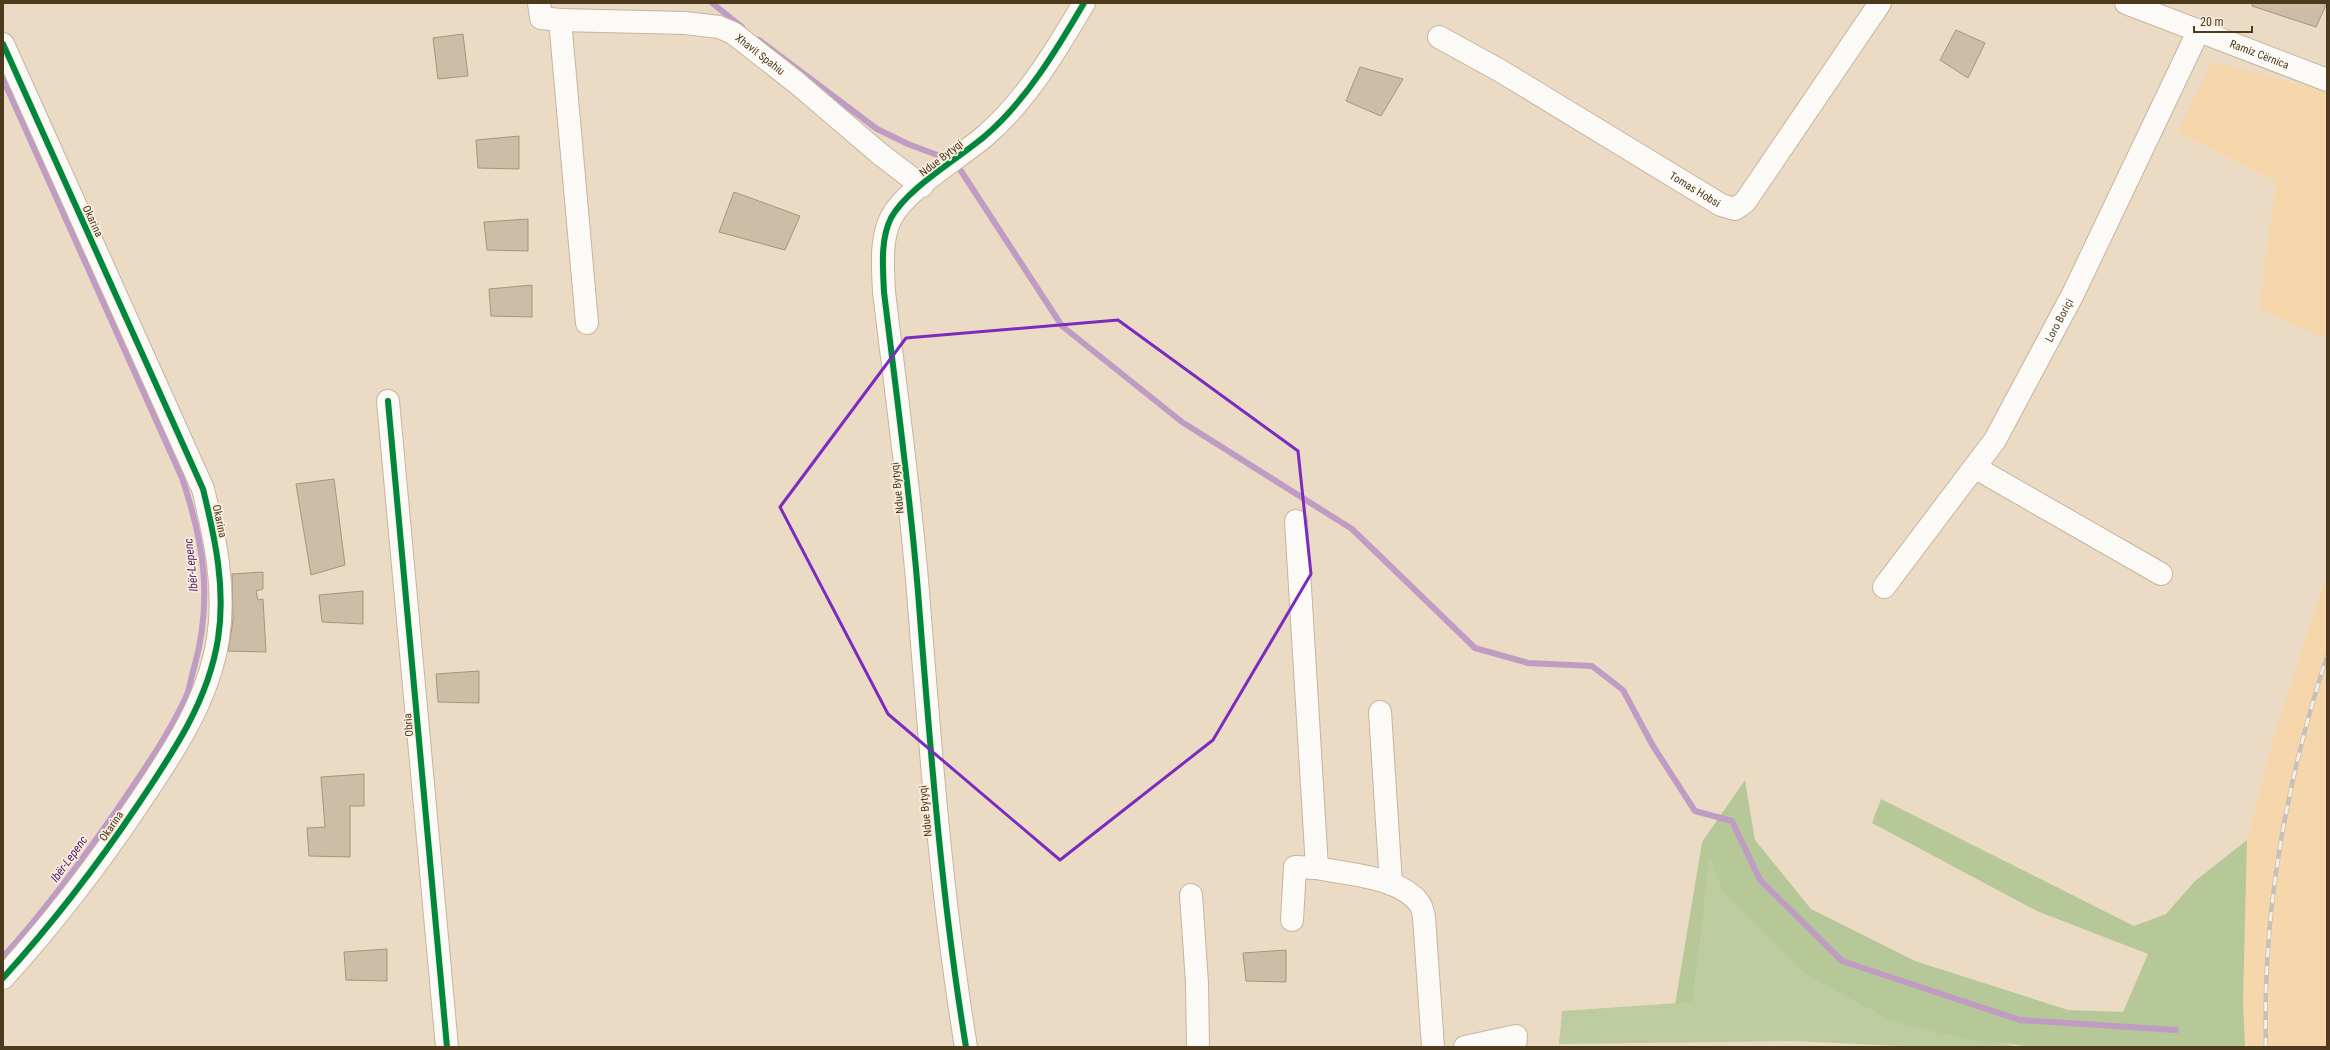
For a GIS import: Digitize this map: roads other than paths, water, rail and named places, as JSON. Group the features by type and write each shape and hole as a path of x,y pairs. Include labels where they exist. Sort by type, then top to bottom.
{"street":[{"name":"Xhavit Spahiu","path":"540,3 541,18 560,20 685,22 719,27 733,33 797,83 880,154 922,186"},
{"name":"Ndue Bytyqi","path":"966,1047 948,933 936,822 909,497 884,292 883,261 885,238 891,218 901,203 986,136 1010,111 1040,73 1084,3"},
{"name":"Tomas Hobsi","path":"1439,37 1499,70 1721,205 1735,209 1745,202 1880,3"},
{"name":"Ramiz Cërnica","path":"2126,3 2198,32 2327,80"},
{"path":"560,20 588,323"},
{"name":"Loro Boriçi","path":"1884,587 1976,468 1995,440 2073,294 2198,32"},
{"name":"Okarina","path":"3,44 203,489 213,528 219,569 221,604 218,639 210,672 200,701 183,736 95,867 69,901 3,978"},
{"name":"Obria","path":"388,401 447,1047"},
{"path":"1976,468 2161,574"},
{"path":"1296,521 1317,868"},
{"path":"1380,712 1391,884"},
{"path":"1292,920 1295,867 1317,868 1391,884 1409,893 1420,904 1424,917 1433,1047"},
{"path":"1191,895 1198,1047"},
{"path":"1465,1047 1516,1036 1515,1047"}],"waterway":[{"path":"712,3 742,27"},
{"path":"759,40 877,129 908,144 940,156"},
{"name":"Ibër-Lepenc","path":"3,79 182,478 196,526 203,572 204,595 200,643 186,697 171,727 135,783 76,867 48,904 3,957"},
{"path":"961,171 1062,326 1182,422 1352,529 1475,648 1528,663 1592,666 1623,690 1653,746 1695,811 1732,821 1760,880 1842,961 2020,1020 2176,1030"}],"railway":[{"path":"2266,1047 2268,948 2280,849 2300,752 2312,704 2327,656"}]}
